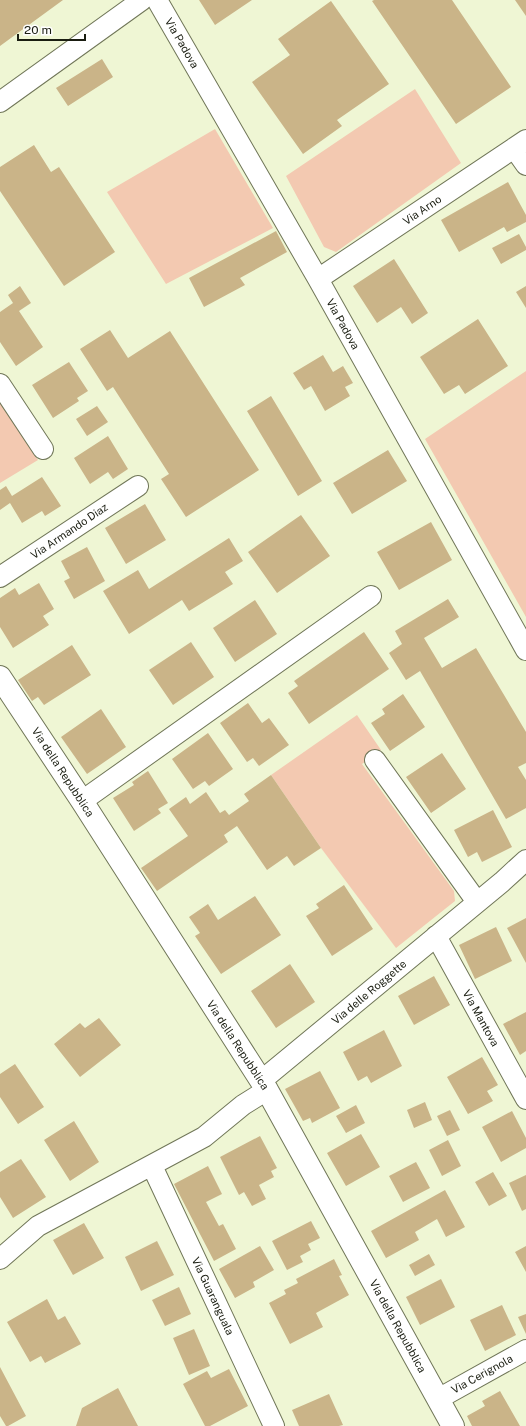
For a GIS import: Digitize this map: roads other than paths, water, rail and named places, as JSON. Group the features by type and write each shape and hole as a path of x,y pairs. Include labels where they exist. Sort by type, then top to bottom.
{"street":[{"path":"0,102 142,0"},
{"name":"Via Padova","path":"157,0 318,279 526,650"},
{"path":"520,144 526,166"},
{"name":"Via Arno","path":"318,279 520,144"},
{"path":"0,384 43,449"},
{"name":"Via Armando Diaz","path":"0,577 138,486"},
{"path":"82,801 371,596"},
{"name":"Via della Repubblica","path":"0,677 82,801 264,1085 453,1426"},
{"path":"376,760 477,902"},
{"name":"Via delle Roggette","path":"264,1085 436,936 526,861"},
{"name":"Via Mantova","path":"436,936 526,1099"},
{"path":"0,1259 38,1226 204,1137 243,1105 264,1085"},
{"name":"Via Guaranguala","path":"152,1166 274,1426"},
{"name":"Via Cerignola","path":"438,1399 526,1350"}]}
